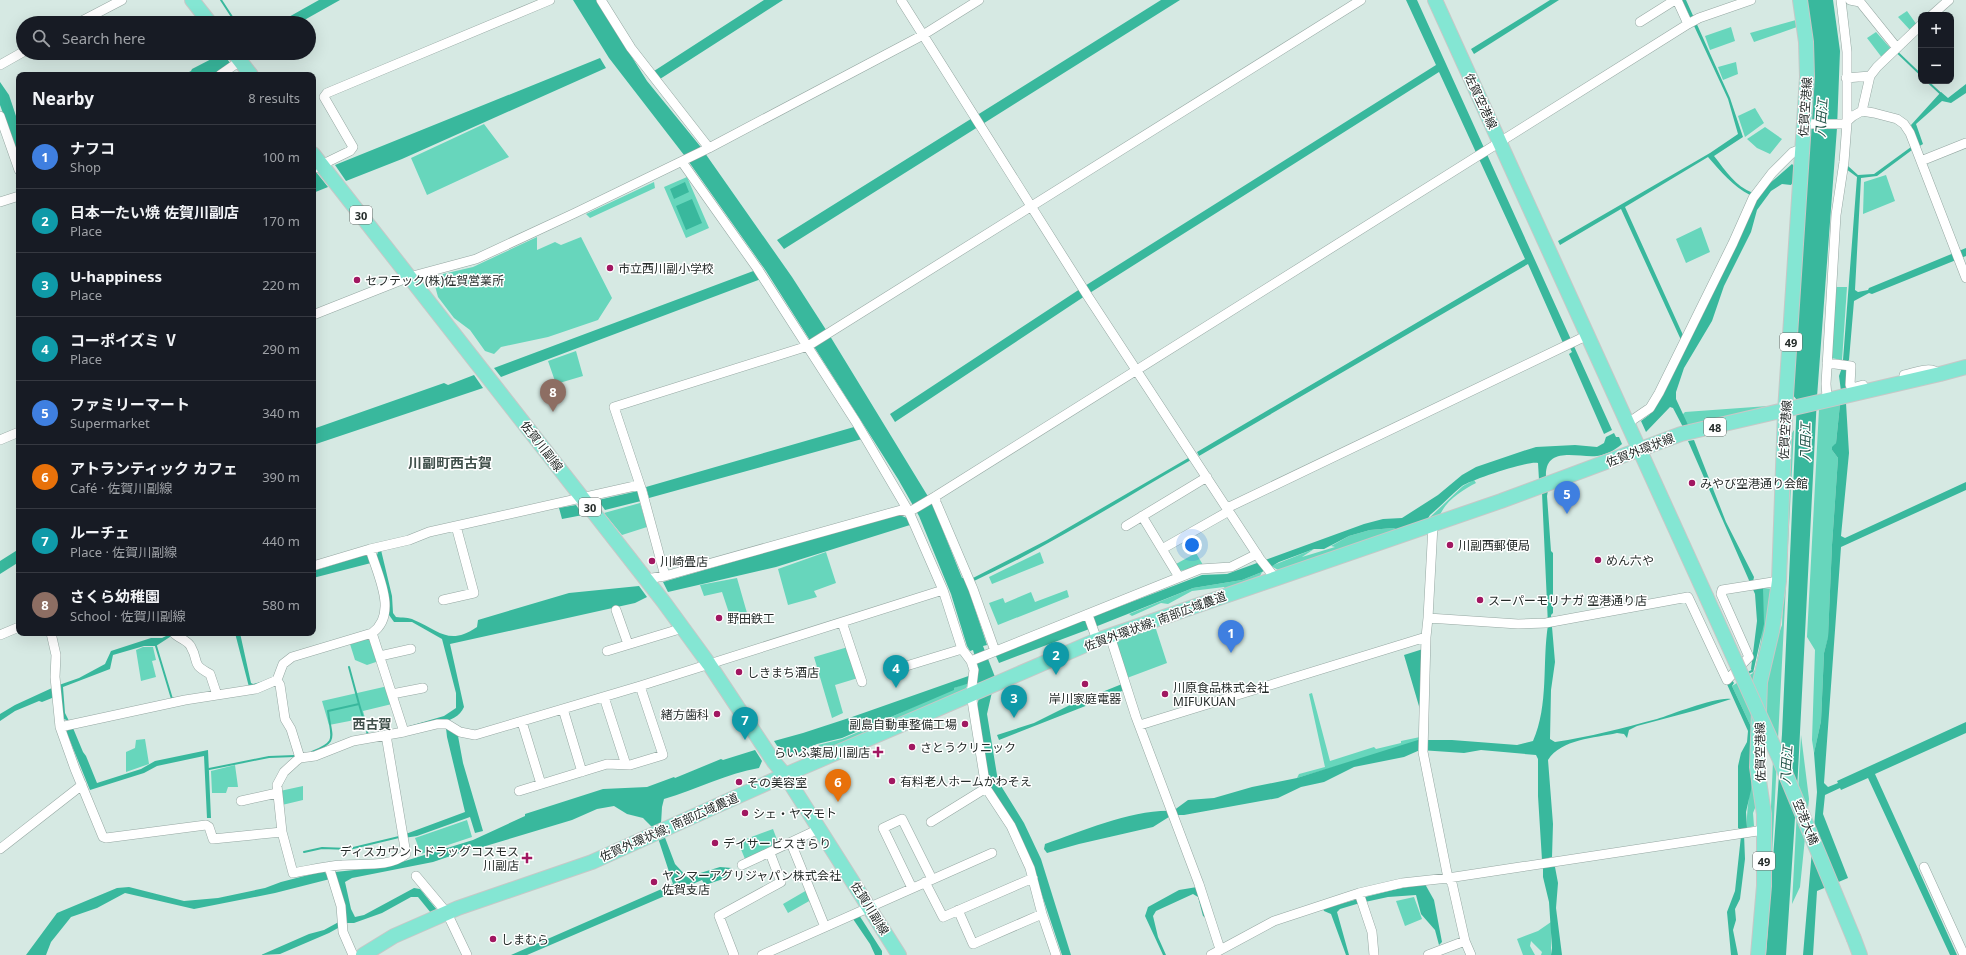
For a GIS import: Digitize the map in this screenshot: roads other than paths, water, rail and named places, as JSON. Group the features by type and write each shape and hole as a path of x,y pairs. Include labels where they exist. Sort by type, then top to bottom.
{"main road":[{"path":"192,0 205,16"},
{"name":"佐賀空港線","path":"1435,0 1494,146 1588,335 1706,596"},
{"name":"佐賀空港線","path":"1758,955 1764,886 1764,830 1757,767 1760,682 1772,631 1779,581 1802,149 1808,77 1806,42 1800,0"},
{"path":"239,60 249,72"},
{"name":"佐賀川副線","path":"316,163 409,276 683,628 709,664 774,762 785,775 899,955"},
{"name":"48","path":"1789,410 1825,399 1966,367"},
{"name":"佐賀外環状線","path":"1492,504 1681,434 1789,410"},
{"name":"佐賀外環状線; 南部広域農道","path":"363,955 394,936 447,913 592,862 972,689 1100,635 1272,575 1432,525 1492,504"},
{"name":"空港大橋","path":"1706,596 1779,758 1860,955"}],"street":[{"path":"91,16 122,0"},
{"path":"316,163 350,151 353,147 324,97 327,93 550,0"},
{"path":"601,0 631,48 709,148"},
{"path":"901,0 1089,298 1138,370 1258,556 1272,575"},
{"path":"316,314 409,276 476,259 682,162 923,35 979,0"},
{"path":"665,576 639,484 614,407 808,346 1361,0"},
{"path":"1640,22 1676,0 1688,24"},
{"path":"646,579 665,576 901,510 909,512 1138,370 1688,24 1699,18 1751,0"},
{"path":"1825,399 1836,215 1844,162 1847,52 1841,0"},
{"path":"1853,0 1897,48"},
{"path":"1935,12 1949,0"},
{"path":"1862,111 1870,76 1918,28"},
{"path":"0,65 16,56"},
{"path":"223,72 234,60"},
{"path":"1846,78 1870,76"},
{"path":"1805,124 1845,124 1853,116 1862,111 1897,119 1904,124 1910,133 1966,278"},
{"path":"0,116 16,161"},
{"path":"1921,161 1966,143"},
{"path":"1628,423 1650,408 1659,393 1733,243 1754,195 1793,152 1802,149"},
{"path":"682,162 757,268 808,346 856,422 909,512 943,590 962,649 973,660 974,670 972,689 986,788 1012,826 1033,878 1042,914 1056,955"},
{"path":"0,202 16,197"},
{"path":"1162,549 1228,509 1588,335"},
{"path":"1827,363 1851,366 1850,385 1852,388 1928,370 1937,371 1940,374"},
{"path":"0,440 16,433"},
{"path":"1126,526 1207,477"},
{"path":"316,565 456,526 639,484"},
{"path":"936,496 936,502 973,588 991,652"},
{"path":"1142,516 1179,577"},
{"path":"1432,525 1426,637 1423,752 1448,878 1452,883 1465,941 1471,955"},
{"path":"443,600 474,593 456,526"},
{"path":"60,727 123,712 217,694 256,689 277,680 286,660 372,633 380,627 383,620 385,600 381,580 370,549"},
{"path":"973,660 1200,569 1231,567 1258,556"},
{"path":"1428,618 1518,624 1549,623 1688,597 1727,680 1749,657 1721,594 1722,590 1779,581"},
{"path":"386,735 406,854 387,862 367,865 329,866 293,873 282,832 277,793 279,779 284,772 300,758 315,756 353,741 386,735 404,732 437,724 447,724 460,732 475,734 522,722 943,590"},
{"path":"616,610 628,644"},
{"path":"1088,615 1100,635 1140,725 1200,884 1220,949"},
{"path":"842,622 862,682"},
{"path":"0,635 16,628"},
{"path":"607,651 683,628"},
{"path":"372,633 404,732"},
{"path":"52,636 56,655 55,677 60,727 103,836 106,838 206,825 209,827 213,839 282,832"},
{"path":"178,636 187,641 192,648 195,663 212,677 217,694"},
{"path":"1140,725 1426,637"},
{"path":"380,656 411,649"},
{"path":"903,667 962,649"},
{"path":"277,680 280,685 284,713 300,758"},
{"path":"519,791 607,764 626,765 662,755 640,686"},
{"path":"392,694 423,688"},
{"path":"604,697 626,765"},
{"path":"563,709 582,772"},
{"path":"522,722 541,784"},
{"path":"0,849 82,785"},
{"path":"931,822 986,788"},
{"path":"241,801 277,793"},
{"path":"912,888 883,828 902,819 929,881 942,917 1033,878"},
{"path":"742,865 819,829"},
{"path":"1211,955 1274,921 1360,893 1402,883 1448,878 1764,830"},
{"path":"791,843 825,927"},
{"path":"762,955 992,852"},
{"path":"734,955 719,916 781,882 770,853"},
{"path":"329,866 337,889 346,941 353,955"},
{"path":"1924,867 1964,955"},
{"path":"416,876 447,913 467,955"},
{"path":"1360,893 1372,932 1374,955"},
{"path":"958,910 973,944 1042,914"},
{"path":"1428,955 1465,941"}],"water":[{"path":"319,0 340,0 311,16 290,16"},
{"path":"573,0 596,0 647,81 700,146 792,277 830,336 932,503 962,578 965,578 987,645 983,646 995,677 979,685 976,681 954,688 954,690 842,738 817,744 791,756 783,755 774,741 852,717 977,673 978,667 973,650 970,651 967,646 951,594 919,516 898,479 766,271 684,155 609,58"},
{"path":"764,0 783,0 660,79 654,71"},
{"path":"1161,0 1180,0 784,249 777,240"},
{"path":"1406,0 1417,0 1612,430 1604,434 1569,354 1572,352 1566,341 1563,343 1528,264 1199,456 1197,452 1525,259 1439,72 1085,296 895,422 890,414 1080,289 1436,65"},
{"path":"1550,0 1559,0 1474,54 1471,49"},
{"path":"1682,0 1686,0 1730,98 1743,137 1714,156 1736,182 1753,193 1750,195 1733,183 1708,157 1625,207 1683,335 1681,340 1621,209 1560,245 1558,241 1710,153 1738,134 1728,99"},
{"name":"八田江","path":"1806,0 1833,0 1840,51 1837,128 1817,397 1798,772 1786,955 1766,955 1782,734 1797,400 1792,394"},
{"path":"600,58 606,68 402,159 346,181 335,165"},
{"path":"209,60 228,60 230,63 216,72 189,72"},
{"path":"0,82 9,95 16,116 16,149 0,105"},
{"path":"1966,84 1966,93 1951,103 1942,101 1916,124 1923,144 1918,147 1911,125 1941,92 1948,98"},
{"path":"1911,147 1912,150 1877,176 1861,178 1855,290 1858,292 1868,290 1869,288 1966,248 1966,256 1872,294 1869,293 1854,301 1849,360 1847,362 1846,390 1841,391 1839,376 1844,362 1857,177 1846,169 1848,166 1858,175 1874,174"},
{"path":"1792,164 1794,166 1793,182 1791,185 1782,184 1771,191 1757,210 1751,232 1724,286 1712,321 1684,368 1676,392 1676,399 1689,427 1684,429 1673,408 1670,407 1646,432 1641,421 1649,415 1659,401 1761,191"},
{"path":"316,172 328,187 316,192"},
{"path":"685,182 689,192 674,199 670,189"},
{"path":"692,199 702,223 686,230 676,206"},
{"path":"756,270 761,279 501,377 494,368"},
{"path":"474,375 483,388 316,444 316,428 444,383 448,385"},
{"path":"1846,403 1849,453 1841,536 1845,538 1966,482 1966,490 1841,547 1824,783 1828,787 1838,783 1837,781 1966,722 1966,733 1875,774 1957,955 1950,955 1868,778 1841,790 1840,788 1825,795 1823,814 1848,878 1817,891 1813,955 1803,955 1817,792 1814,753 1821,721 1824,653 1828,637 1838,458 1832,450 1832,447 1836,443 1840,404"},
{"path":"854,427 862,439 649,498 646,487"},
{"path":"1614,433 1616,437 1619,437 1622,444 1616,448 1597,456 1563,455 1556,457 1550,461 1547,468 1546,478 1539,480 1538,463 1524,464 1500,471 1476,479 1462,486 1430,515 1427,520 1399,530 1393,528 1370,530 1349,536 1324,549 1314,549 1279,562 1262,572 1242,580 1193,588 999,663 995,654 1202,575 1227,574 1364,524 1383,519 1402,518 1438,495 1462,475 1476,467 1536,447 1575,445 1597,447 1604,443 1606,437"},
{"path":"1694,440 1726,522 1754,577 1753,582 1763,588 1764,624 1753,673 1751,669 1757,621 1755,594 1688,441"},
{"path":"1190,457 1191,460 1084,523 1030,553 974,581 973,578 1047,540"},
{"path":"1548,490 1547,496 1551,551 1553,553 1553,613 1551,615 1555,662 1551,690 1550,739 1555,742 1593,735 1657,719 1716,700 1731,699 1637,726 1629,730 1627,738 1624,734 1617,733 1579,740 1561,748 1554,753 1548,760 1553,824 1552,857 1542,860 1538,796 1538,759 1536,755 1481,750 1464,753 1420,750 1404,757 1354,767 1324,782 1301,787 1278,798 1184,815 1172,815 1153,827 1047,853 1044,849 1045,844 1125,817 1141,813 1173,811 1188,800 1214,798 1252,787 1297,778 1418,740 1452,740 1517,745 1533,741 1538,727 1543,698 1548,625 1542,493"},
{"path":"638,491 641,501 605,510 598,500"},
{"path":"576,505 583,515 562,519 559,508"},
{"path":"897,514 907,518 910,525 776,567 668,592 663,582"},
{"path":"381,550 392,596 393,613 396,617 412,619 445,635 452,636 467,633 477,627 478,620 569,593 639,586 647,597 635,603 450,644 464,707 454,718 447,721 406,727 444,716 456,708 456,693 442,639 412,622 394,622 389,615 376,558 378,552"},
{"path":"16,551 16,564 0,574 0,561"},
{"path":"368,554 371,563 316,577 316,570"},
{"path":"171,636 156,646 144,646 113,655 110,669 63,687 65,713 69,721 64,719 59,685 79,678 105,664 111,651 151,638"},
{"path":"236,636 241,636 251,683 253,684 268,680 249,687"},
{"path":"1423,649 1421,713 1404,655"},
{"path":"1732,680 1734,683 1732,686 1753,731 1751,790 1746,812 1747,828 1744,834 1745,859 1740,899 1735,909 1736,920 1733,930 1738,955 1731,955 1727,912 1735,891 1741,836 1741,830 1738,828 1738,766 1741,753 1747,742 1748,731 1726,682"},
{"path":"1122,684 1124,690 1111,696 999,740 997,735 1034,723 1070,705"},
{"path":"52,688 52,698 42,702 39,701 15,711 0,721 0,714 15,705"},
{"path":"992,692 987,714 998,781 1024,823 1041,859 1071,955 1062,955 1032,865 989,785 976,712 979,697"},
{"path":"73,728 97,783 141,769 155,761 208,750 211,818 207,818 204,756 157,766 144,773 90,790 66,731"},
{"path":"446,728 458,736 463,763 483,831 475,833 470,817 417,836 404,838 403,835 465,812"},
{"path":"755,750 762,761 759,768 747,770 664,799 661,824 653,828 643,818 627,814 614,806 597,809 572,820 479,848 477,847 433,862 352,878 345,882 351,909 355,917 364,915 414,888 420,889 437,910 431,913 418,897 411,897 382,913 354,923 347,923 329,933 280,954 261,955 309,934 324,930 346,918 335,872 383,867 405,861 473,840 525,816 525,814 603,789 647,787 674,777 675,778 721,759 723,760"},
{"path":"664,835 675,864 687,877 720,867 732,868 729,877 705,885 702,880 527,955 511,955 673,884 658,838"},
{"path":"1549,866 1555,867 1558,883 1556,908 1562,955 1551,955 1552,948 1549,902 1543,877 1543,868"},
{"path":"324,871 330,879 275,893 194,909 125,893 97,908 71,917 51,942 46,955 26,955 57,913 117,888 129,887 184,901 218,898 265,888 281,882"},
{"path":"1425,884 1434,900 1442,942 1439,945 1435,930 1421,914 1416,895 1388,897 1364,901 1365,897"},
{"path":"1197,887 1206,918 1203,916 1198,897 1193,894 1156,911 1153,916 1158,937 1166,955 1163,955 1145,916 1148,907 1179,890"},
{"path":"1358,899 1360,903 1340,909 1337,912 1349,955 1346,955 1331,914 1323,909"},
{"path":"859,915 882,951 882,955 875,955 870,944 853,919"}],"waterway":[{"path":"221,0 231,16"},
{"path":"1898,53 1918,72"},
{"path":"1930,84 1941,94"},
{"path":"156,646 172,699 174,698"},
{"path":"349,667 359,704"},
{"path":"1746,674 1752,671"},
{"path":"312,752 326,745 330,741 331,733 328,711 359,704 368,735"},
{"path":"209,769 269,757 295,756"},
{"path":"304,852 322,848 349,849 399,837"}],"place":[{"name":"市立西川副小学校","path":"610,268"},
{"name":"セフテック(株)佐賀営業所","path":"357,280"},
{"name":"さくら幼稚園","path":"553,412"},
{"name":"みやび空港通り会館","path":"1692,483"},
{"name":"ファミリーマート","path":"1567,514"},
{"name":"川副西郵便局","path":"1450,545"},
{"name":"めん六や","path":"1598,560"},
{"name":"川崎畳店","path":"652,561"},
{"name":"スーパーモリナガ 空港通り店","path":"1480,600"},
{"name":"野田鉄工","path":"719,618"},
{"name":"ナフコ","path":"1231,653"},
{"name":"しきまち酒店","path":"739,672"},
{"name":"日本一たい焼 佐賀川副店","path":"1056,675"},
{"name":"岸川家庭電器","path":"1085,684"},
{"name":"コーポイズミ Ⅴ","path":"896,688"},
{"name":"川原食品株式会社 MIFUKUAN","path":"1165,694"},
{"name":"緒方歯科","path":"717,714"},
{"name":"U-happiness","path":"1014,718"},
{"name":"副島自動車整備工場","path":"965,724"},
{"name":"ルーチェ","path":"745,740"},
{"name":"さとうクリニック","path":"912,747"},
{"name":"らいふ薬局川副店","path":"878,752"},
{"name":"有料老人ホームかわそえ","path":"892,781"},
{"name":"その美容室","path":"739,782"},
{"name":"アトランティック カフェ","path":"838,802"},
{"name":"シェ・ヤマモト","path":"745,813"},
{"name":"デイサービスきらり","path":"715,843"},
{"name":"ディスカウントドラッグコスモス 川副店","path":"527,858"},
{"name":"ヤンマーアグリジャパン株式会社 佐賀支店","path":"654,882"},
{"name":"しまむら","path":"493,939"}],"district":[{"name":"川副町西古賀","path":"450,462"},
{"name":"西古賀","path":"372,724"}]}
